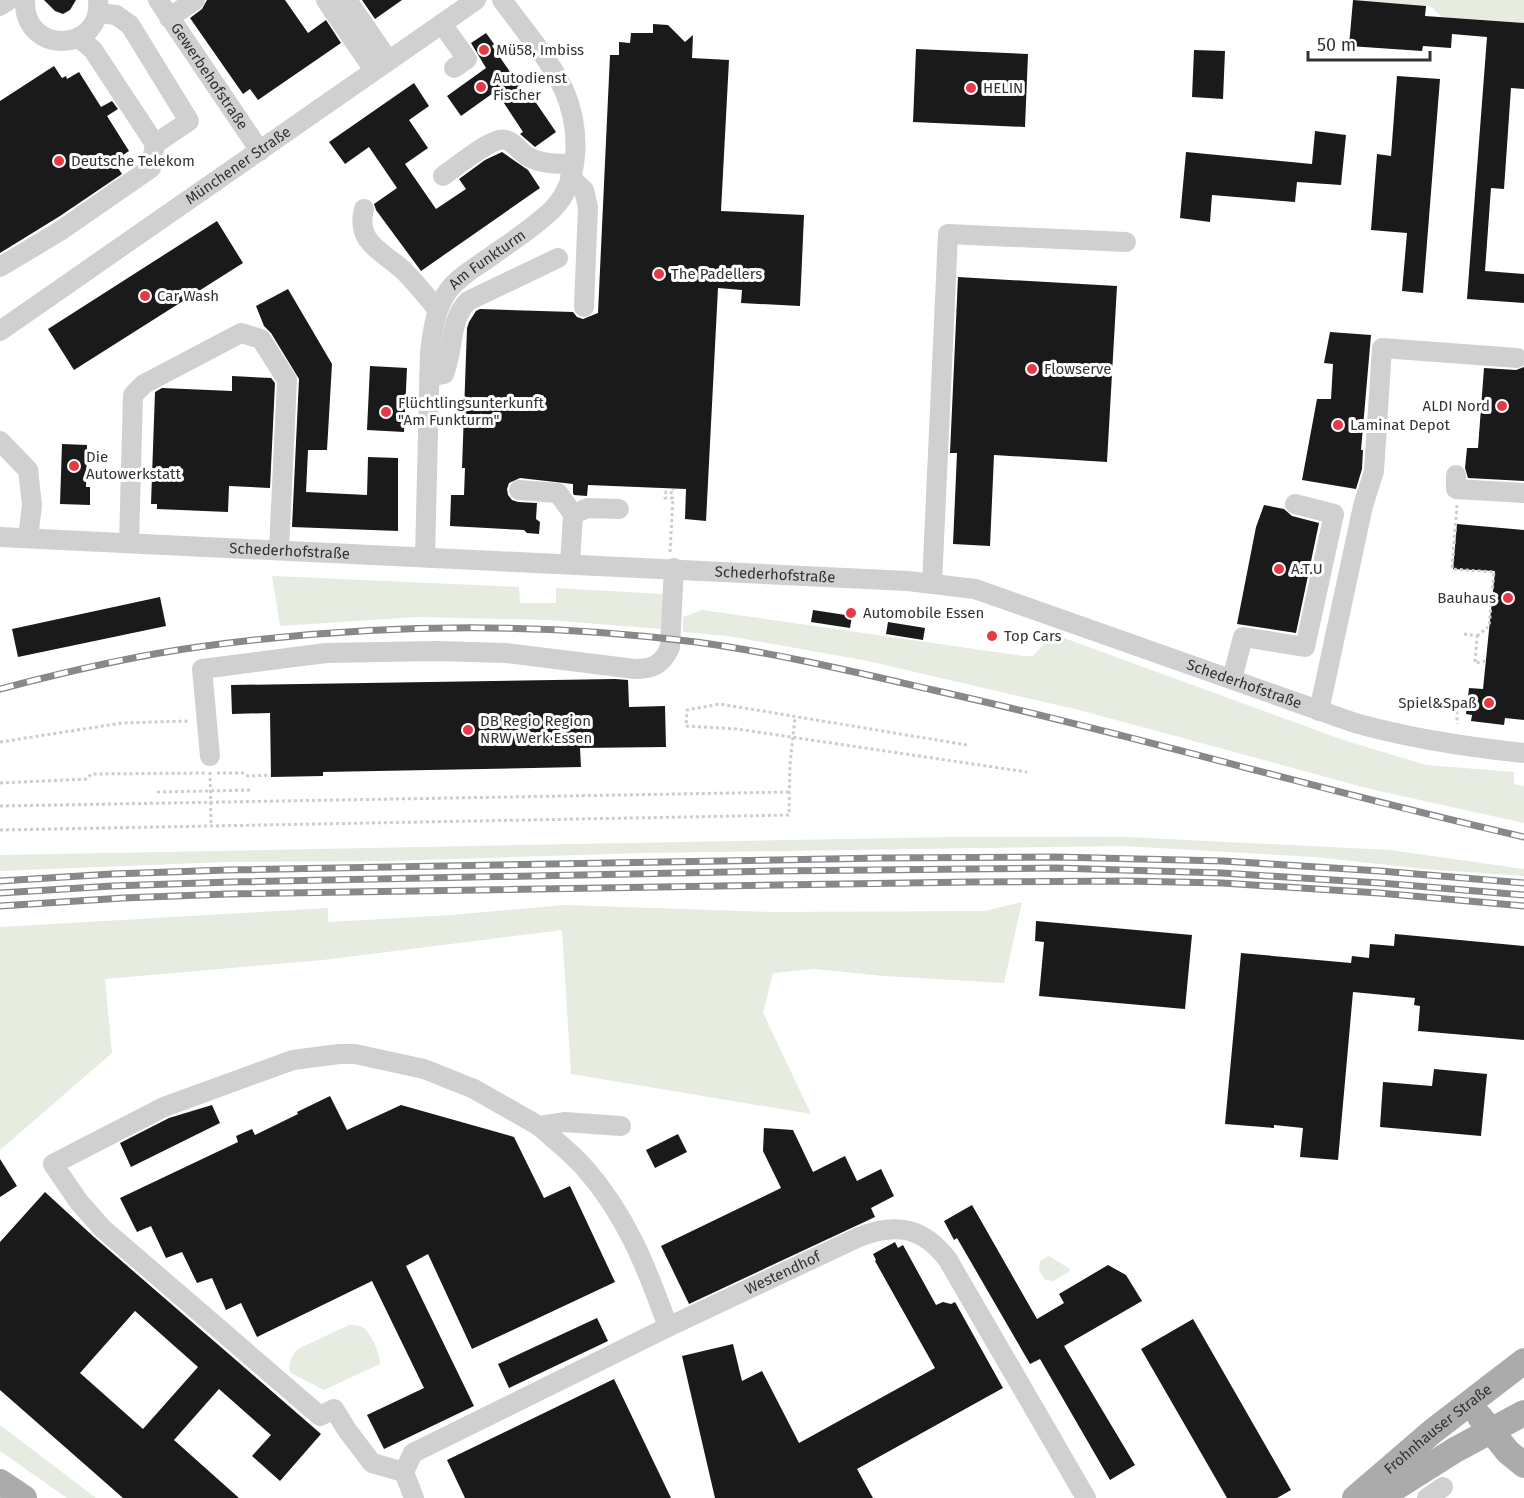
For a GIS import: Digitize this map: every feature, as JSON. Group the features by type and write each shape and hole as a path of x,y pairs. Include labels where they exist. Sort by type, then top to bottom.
{"main road":[{"name":"Frohnhauser Straße","path":"1355,1498 1433,1431 1524,1361"},
{"path":"1468,1403 1524,1411"},
{"path":"1468,1403 1508,1452 1524,1465"},
{"name":"Frohnhauser Straße","path":"1388,1495 1524,1411"},
{"path":"0,1482 24,1498"}],"street":[{"path":"0,6 9,0"},
{"path":"25,0 28,19 33,28 41,36 57,41 79,38 92,26 98,6 130,25 189,121 155,144"},
{"name":"Gewerbehofstraße","path":"158,0 260,151"},
{"path":"170,18 195,0"},
{"path":"326,0 381,65"},
{"path":"347,0 381,65"},
{"name":"Am Funkturm","path":"425,557 430,352 434,321 438,310 448,290 459,279 528,230 553,209 564,194 572,171 576,147 574,118 563,89 502,0"},
{"name":"Münchener Straße","path":"0,331 442,24 465,3"},
{"path":"442,24 467,59 454,68"},
{"path":"0,267 60,231 151,168 155,144 93,50 79,38"},
{"path":"443,176 491,143 501,140 509,141 527,156 572,171 584,190 588,207 584,307"},
{"path":"364,209 361,220 369,241 402,270 438,310"},
{"path":"932,584 948,234 1126,242"},
{"path":"429,377 444,374 450,359 453,332 459,310 468,301 558,258"},
{"path":"129,543 133,395 144,384 240,333 261,339 287,380 279,550"},
{"path":"1319,711 1363,506 1374,471 1382,348 1517,358"},
{"path":"0,441 28,470 32,505 28,538"},
{"path":"1456,475 1456,489 1524,494"},
{"path":"519,490 558,493 573,514 570,564"},
{"path":"1232,679 1243,637 1305,647 1334,514 1295,504"},
{"path":"573,514 588,508 619,509"},
{"name":"Schederhofstraße","path":"0,537 674,568 908,581 975,589 1319,711 1398,735 1432,742 1524,753"},
{"path":"210,764 202,669 326,653 436,651 506,653 647,669 658,665 666,657 670,647 674,568"},
{"path":"414,1498 404,1472 372,1463 334,1409 320,1416 102,1228 79,1202 53,1164 164,1107 293,1060 355,1054 424,1069 474,1089 539,1126 583,1166 621,1216 648,1270 668,1327"},
{"path":"539,1126 564,1122 621,1126"},
{"name":"Westendhof","path":"404,1472 413,1453 668,1327 866,1234 887,1229 913,1231 937,1246 948,1260 1086,1498"},
{"path":"1426,1498 1443,1487"}],"path":[{"path":"671,531 673,498 665,498 666,492 673,493 673,489"},
{"path":"1457,516 1452,569 1494,572 1489,626 1477,636 1475,663 1486,661"},
{"path":"1464,634 1477,636"},
{"path":"967,745 720,704 687,710 686,726 737,729 1027,772"},
{"path":"1448,706 1457,710 1457,724"},
{"path":"0,830 789,814 795,718"},
{"path":"0,742 122,723 207,721"},
{"path":"0,783 87,779 91,774 210,764 243,772 248,776 271,775"},
{"path":"210,764 211,825"},
{"path":"157,792 252,790"},
{"path":"0,806 789,792"}],"shaded area":[{"path":"1353,0 1524,0 1524,23 1442,17 1430,6"},
{"path":"272,576 519,587 520,603 556,603 556,588 663,594 661,629 548,620 417,617 280,626"},
{"path":"702,610 1024,656 1033,656 1053,634 1343,740 1426,765 1514,772 1514,784 1524,786 1524,823 1370,789 1083,711 868,661 728,636 683,632 683,617"},
{"path":"950,837 1128,837 1390,850 1524,869 1524,876 1424,869 1315,857 1123,846 642,853 388,861 224,862 0,871 0,855"},
{"path":"1022,902 1004,983 884,976 815,969 773,973 763,1013 811,1114 571,1074 562,930 323,960 105,979 112,1053 0,1150 0,927 328,908 328,922 451,915 564,905 772,912 985,911"},
{"path":"1049,1256 1070,1269 1069,1272 1053,1281 1045,1280 1039,1270 1040,1261"},
{"path":"349,1325 361,1326 367,1331 377,1350 380,1364 324,1390 291,1373 289,1369 291,1360 298,1349"},
{"path":"0,1425 96,1498 67,1498 0,1451"}],"building":[{"path":"44,0 76,0 70,10 63,14 55,11"},
{"path":"207,0 285,0 308,33 326,20 341,43 258,100 250,89 243,94 190,18 202,9"},
{"path":"362,0 402,0 375,19"},
{"path":"1353,0 1426,6 1425,16 1524,23 1524,89 1511,88 1504,189 1491,188 1485,271 1524,274 1524,303 1467,299 1487,37 1452,34 1451,48 1423,46 1422,51 1349,46"},
{"path":"653,24 668,25 685,42 693,35 692,58 729,60 721,211 804,215 800,306 741,303 742,290 718,288 706,521 685,519 686,489 588,485 587,496 574,495 573,484 520,478 509,483 508,495 512,500 518,502 537,503 536,519 540,522 539,534 527,533 524,530 450,526 451,495 464,495 465,468 462,468 469,322 480,309 573,312 577,317 583,319 598,313 610,55 619,55 619,42 630,43 631,33 653,33"},
{"path":"486,33 494,44 492,46 525,93 528,91 556,132 535,147 520,134 523,132 496,91 461,116 447,96 486,68 471,43"},
{"name":"HELIN","path":"916,49 1028,54 1025,127 913,122"},
{"path":"1194,50 1225,51 1223,99 1192,97"},
{"name":"Deutsche Telekom","path":"54,66 62,78 66,76 67,79 79,72 101,107 112,101 118,109 107,116 129,151 117,159 119,163 116,165 122,174 0,253 0,101"},
{"path":"1397,76 1440,79 1423,293 1402,291 1407,233 1371,230 1377,154 1391,156"},
{"path":"414,83 429,106 409,120 428,148 405,164 436,209 466,189 459,179 485,160 502,152 528,170 540,188 421,271 376,210 374,204 397,188 369,147 345,164 329,142"},
{"path":"1315,131 1346,135 1341,185 1297,182 1295,202 1212,195 1210,222 1180,218 1186,152 1312,164"},
{"name":"Car Wash","path":"217,221 243,263 74,370 48,329"},
{"name":"Flowserve","path":"958,277 1117,286 1107,462 994,455 990,546 953,544 957,453 950,453"},
{"path":"288,289 332,364 327,450 308,450 306,492 367,495 368,457 398,458 398,531 292,527 299,379 271,333 264,326 256,306"},
{"name":"Laminat Depot","path":"1330,332 1371,335 1361,450 1363,450 1362,469 1356,489 1302,480 1317,399 1331,399 1333,364 1324,363"},
{"name":"Flüchtlingsunterkunft \"Am Funkturm\"","path":"370,366 407,368 404,432 367,430"},
{"name":"ALDI Nord","path":"1524,367 1524,481 1468,478 1465,468 1467,448 1478,448 1484,368 1516,370"},
{"path":"232,376 271,378 275,383 270,488 229,486 228,512 157,509 157,504 151,504 155,392 162,388 232,391"},
{"name":"Die Autowerkstatt","path":"62,444 87,445 86,487 90,487 90,505 60,504"},
{"name":"A.T.U","path":"1264,505 1284,509 1292,516 1319,523 1296,633 1237,624 1256,527"},
{"name":"Bauhaus","path":"1457,524 1524,530 1524,720 1505,718 1504,725 1471,721 1472,715 1466,714 1469,688 1483,689 1495,571 1453,569"},
{"path":"160,597 166,626 18,657 12,629"},
{"path":"813,610 852,616 850,628 811,622"},
{"path":"888,622 925,628 923,640 886,634"},
{"name":"DB Regio Region NRW Werk Essen","path":"628,680 629,707 665,706 666,747 580,748 581,767 323,772 323,776 271,777 270,713 232,714 231,685"},
{"path":"1036,921 1192,935 1185,1009 1039,996 1044,942 1035,941"},
{"path":"1395,934 1524,946 1524,1040 1418,1031 1420,1006 1414,1005 1415,998 1353,992 1338,1160 1300,1157 1303,1128 1225,1124 1241,953 1351,963 1352,956 1369,958 1370,944 1394,946"},
{"path":"1434,1069 1487,1074 1481,1136 1380,1127 1383,1082 1432,1086"},
{"path":"330,1096 347,1130 401,1105 514,1137 544,1198 570,1186 615,1282 472,1349 428,1254 406,1266 474,1406 384,1449 367,1415 424,1388 372,1281 257,1337 241,1303 226,1310 212,1278 197,1283 182,1252 166,1258 151,1226 137,1232 120,1198 238,1142 236,1136 252,1129 255,1135"},
{"path":"212,1105 220,1123 131,1167 120,1143 169,1118"},
{"path":"764,1128 793,1130 813,1172 845,1156 857,1181 881,1169 894,1196 871,1208 875,1217 689,1304 661,1246 781,1188 763,1151"},
{"path":"678,1134 687,1152 655,1168 646,1150"},
{"path":"0,1159 17,1186 0,1197"},
{"path":"45,1192 321,1434 280,1481 252,1456 271,1435 219,1389 174,1440 239,1498 123,1498 0,1390 0,1242","holes":["135,1311 198,1367 143,1429 80,1373"]},
{"path":"972,1205 1037,1319 1064,1303 1059,1294 1108,1265 1126,1275 1142,1301 1064,1346 1135,1465 1110,1480 1040,1359 1030,1364 957,1238 954,1240 944,1221"},
{"path":"895,1242 898,1248 903,1245 936,1305 943,1302 951,1304 955,1302 1003,1388 857,1469 873,1498 715,1498 682,1356 733,1344 742,1381 762,1371 799,1443 935,1368 875,1261 873,1254"},
{"path":"597,1318 608,1341 509,1388 498,1364"},
{"path":"1193,1319 1291,1490 1277,1498 1227,1498 1141,1349"},
{"path":"614,1379 671,1498 465,1498 447,1460"}],"railway":[{"path":"0,689 148,655 260,639 447,628 510,628 634,635 726,646 874,676 1081,725 1524,837"},
{"path":"0,881 227,870 1056,857 1223,861 1524,883"},
{"path":"0,893 230,882 1056,868 1222,873 1524,895"},
{"path":"0,906 227,894 1126,881 1222,883 1379,893 1524,906"}],"place":[{"name":"Mü58, Imbiss","path":"484,50"},
{"name":"Autodienst Fischer","path":"481,87"},
{"name":"HELIN","path":"971,88"},
{"name":"Deutsche Telekom","path":"59,161"},
{"name":"The Padellers","path":"659,274"},
{"name":"Car Wash","path":"145,296"},
{"name":"Flowserve","path":"1032,369"},
{"name":"ALDI Nord","path":"1502,406"},
{"name":"Flüchtlingsunterkunft \"Am Funkturm\"","path":"386,412"},
{"name":"Laminat Depot","path":"1338,425"},
{"name":"Die Autowerkstatt","path":"74,466"},
{"name":"A.T.U","path":"1279,569"},
{"name":"Bauhaus","path":"1508,598"},
{"name":"Automobile Essen","path":"851,613"},
{"name":"Top Cars","path":"992,636"},
{"name":"Spiel&Spaß","path":"1489,703"},
{"name":"DB Regio Region NRW Werk Essen","path":"468,730"}]}
